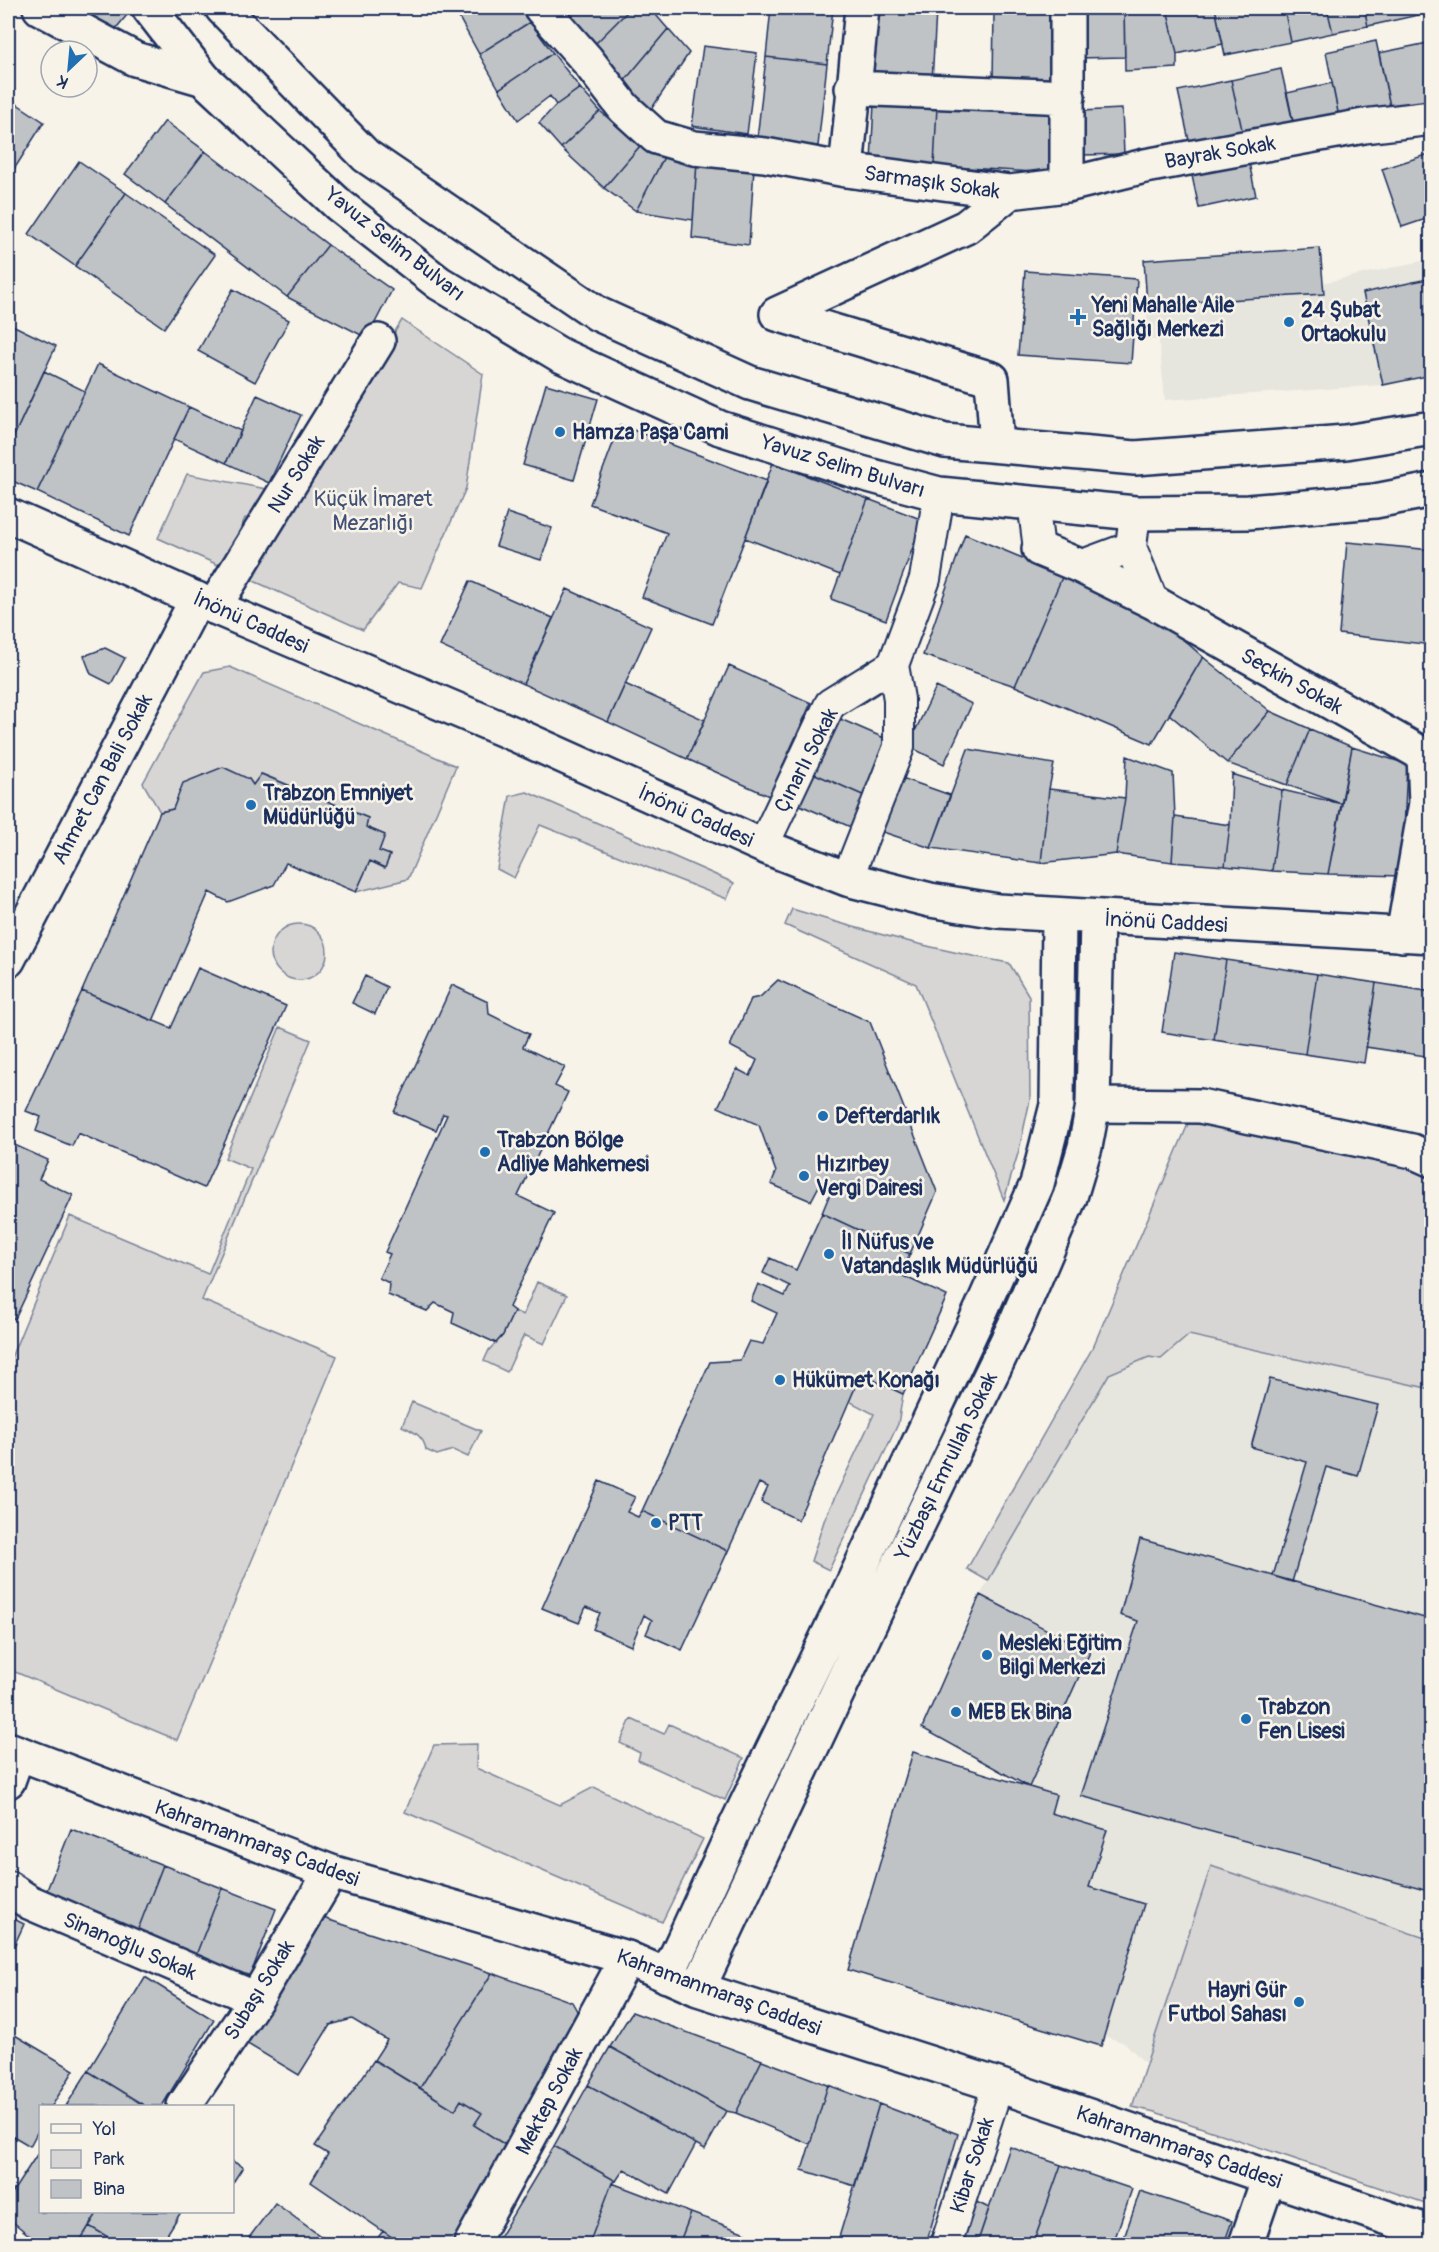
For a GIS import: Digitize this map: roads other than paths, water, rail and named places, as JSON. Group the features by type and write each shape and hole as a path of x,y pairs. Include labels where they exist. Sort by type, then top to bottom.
{"street":[{"path":"40,8 135,59 204,79"},
{"name":"Yavuz Selim Bulvarı","path":"149,8 204,79 339,205 439,284 560,356 720,428 861,473 939,494 1135,513 1248,512 1375,501 1431,490"},
{"path":"222,8 366,156 598,314 750,382 945,441 1135,458 1346,442 1431,428"},
{"name":"Sarmaşık Sokak","path":"541,8 587,60 624,108 656,137 694,148 765,155 846,171 1010,192"},
{"path":"846,171 852,88 862,8"},
{"path":"1066,8 1067,184"},
{"path":"852,88 1068,97"},
{"name":"Bayrak Sokak","path":"1010,192 1067,184 1145,166 1364,126 1431,118"},
{"name":"Sarmaşık Sokak","path":"998,446 992,379 777,314 966,227 1010,192"},
{"name":"Nur Sokak","path":"206,603 378,340"},
{"path":"847,879 899,747 899,699 893,665 925,579 939,494"},
{"name":"Seçkin Sokak","path":"1033,502 1039,549 1154,602 1424,755 1426,803 1417,936"},
{"path":"1135,513 1131,547 1154,602"},
{"name":"İnönü Caddesi","path":"8,515 206,603 514,734 763,846 847,879 930,900 998,911 1417,936"},
{"path":"1080,566 1131,547"},
{"name":"Ahmet Can Bali Sokak","path":"8,960 206,603"},
{"name":"Çınarlı Sokak","path":"763,846 830,704 893,665"},
{"name":"Yüzbaşı Emrullah Sokak","path":"667,1976 977,1319 1037,1184 1058,1105 1059,916"},
{"name":"Yüzbaşı Emrullah Sokak","path":"698,1989 874,1615 1015,1325 1070,1197 1085,1147 1094,1105 1097,918"},
{"path":"1094,1105 1200,1106 1412,1151 1431,1160"},
{"name":"Kahramanmaraş Caddesi","path":"11,1761 331,1872 627,1958 698,1989 998,2085 1431,2233"},
{"name":"Subaşı Sokak","path":"185,2105 256,1999 331,1872"},
{"name":"Sinanoğlu Sokak","path":"8,1888 29,1902 256,1999"},
{"name":"Mektep Sokak","path":"471,2244 627,1958"},
{"name":"Kibar Sokak","path":"946,2244 998,2085"},
{"path":"1246,2244 1269,2177"}],"place":[{"name":"Yeni Mahalle Aile Sağlığı Merkezi","path":"1078,317"},
{"name":"24 Şubat Ortaokulu","path":"1289,322"},
{"name":"Hamza Paşa Cami","path":"560,432"},
{"name":"Trabzon Emniyet Müdürlüğü","path":"251,805"},
{"name":"Defterdarlık","path":"823,1116"},
{"name":"Trabzon Bölge Adliye Mahkemesi","path":"485,1152"},
{"name":"Hızırbey Vergi Dairesi","path":"804,1176"},
{"name":"İl Nüfus ve Vatandaşlık Müdürlüğü","path":"829,1254"},
{"name":"Hükümet Konağı","path":"780,1380"},
{"name":"PTT","path":"656,1523"},
{"name":"Mesleki Eğitim Bilgi Merkezi","path":"987,1655"},
{"name":"MEB Ek Bina","path":"956,1712"},
{"name":"Trabzon Fen Lisesi","path":"1246,1719"},
{"name":"Hayri Gür Futbol Sahası","path":"1299,2002"}],"park label":[{"name":"Küçük İmaret Mezarlığı","path":"373,511"}]}
